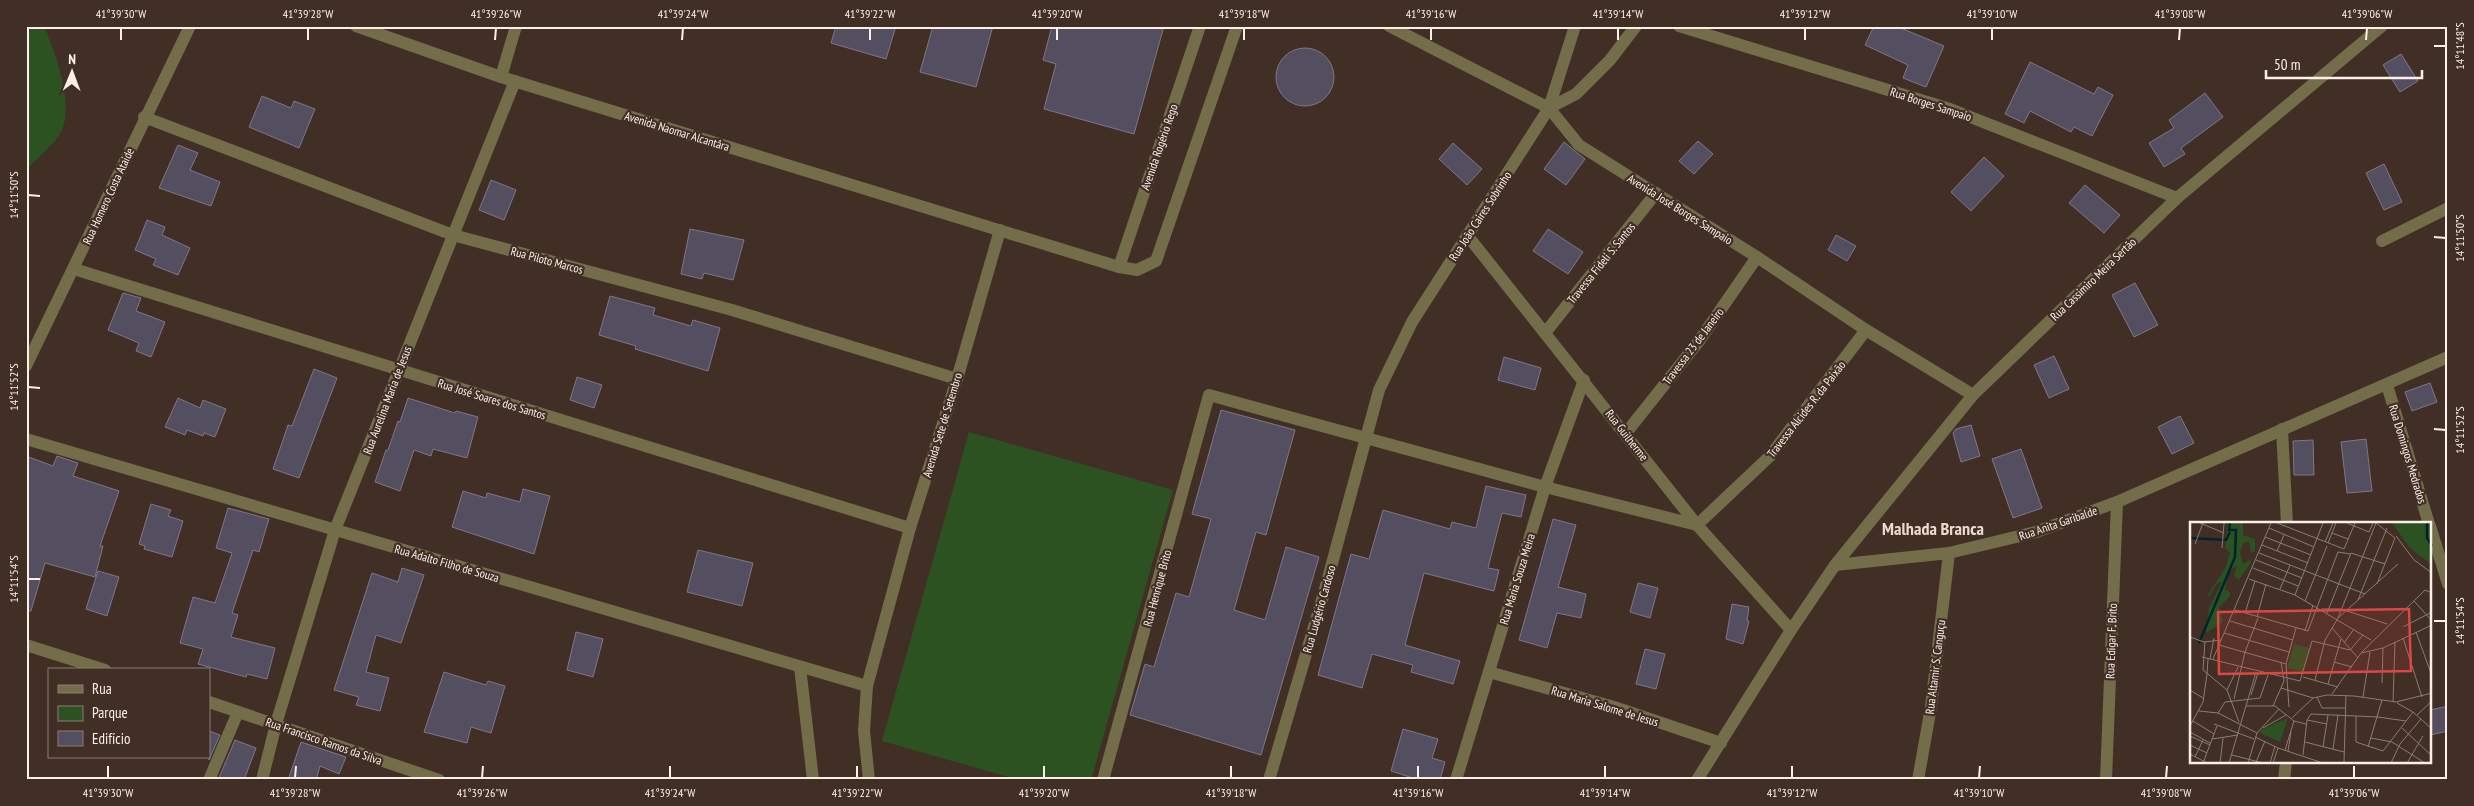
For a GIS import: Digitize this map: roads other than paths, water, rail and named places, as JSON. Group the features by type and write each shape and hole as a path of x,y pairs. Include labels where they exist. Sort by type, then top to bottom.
{"street":[{"name":"Rua Homero Costa Ataide","path":"27,362 74,269 144,117 190,26"},
{"name":"Avenida Naomar Alcantâra","path":"356,26 501,77 1000,230"},
{"path":"501,77 516,26"},
{"name":"Avenida Rogério Rego","path":"1118,267 1200,26"},
{"path":"1000,230 1118,267 1137,270 1156,261 1237,26"},
{"name":"Avenida José Borges Sampaio","path":"1389,26 1409,31 1549,108 1579,145 1757,257 1866,330 1973,395"},
{"path":"1549,108 1575,26"},
{"name":"Rua João Caires Sobrinho","path":"1366,437 1379,390 1412,322 1549,108 1576,94 1610,60 1636,26"},
{"name":"Rua Borges Sampaio","path":"1679,26 1950,109 2177,198"},
{"name":"Rua Cassimiro Meira Sertão","path":"1835,565 1973,395 2177,198 2382,26"},
{"name":"Rua Aurelina Maria de Jesus","path":"262,780 276,724 335,530 515,81"},
{"name":"Rua Piloto Marcos","path":"144,117 453,235 732,310 957,379"},
{"name":"Travessa Fideli S. Santos","path":"1545,333 1656,194"},
{"path":"2382,241 2448,208"},
{"name":"Avenida Sete de Setembro","path":"869,780 864,731 867,686 910,528 957,379 1000,230"},
{"name":"Rua Guilherme","path":"1467,235 1584,380 1697,525 1791,630"},
{"name":"Travessa 23 de Janeiro","path":"1626,433 1699,341 1757,257"},
{"name":"Rua José Soares dos Santos","path":"74,269 910,528"},
{"name":"Travessa Alcides R. da Paixão","path":"1697,525 1770,456 1866,330"},
{"name":"Rua Anita Garibalde","path":"1835,565 1949,554 2036,532 2117,502 2448,357"},
{"name":"Rua Maria Souza Meira","path":"1456,780 1545,487 1584,380"},
{"name":"Rua Domingos Medrados","path":"2387,385 2429,522"},
{"name":"Rua Henrique Brito","path":"1103,780 1209,395 1366,437"},
{"path":"2282,429 2287,522"},
{"path":"1366,437 1545,487 1697,525"},
{"name":"Rua Ludgério Cardoso","path":"1269,780 1324,593 1366,437"},
{"name":"Rua Adalto Filho de Souza","path":"26,439 867,686"},
{"name":"Rua Edigar F. Brito","path":"2106,780 2117,502"},
{"name":"Rua Domingos Medrados","path":"2432,532 2448,584"},
{"name":"Rua Altamir S. Canguçu","path":"1918,780 1931,707 1949,554"},
{"path":"1697,780 1791,630 1835,565"},
{"path":"26,645 99,668"},
{"path":"800,667 813,780"},
{"name":"Rua Maria Salome de Jesus","path":"1489,672 1614,707 1720,743"},
{"name":"Rua Francisco Ramos da Silva","path":"210,702 439,780"},
{"path":"209,780 238,712"},
{"path":"2284,780 2286,764"}],"district":[{"name":"Malhada Branca","path":"1933,528"}]}
